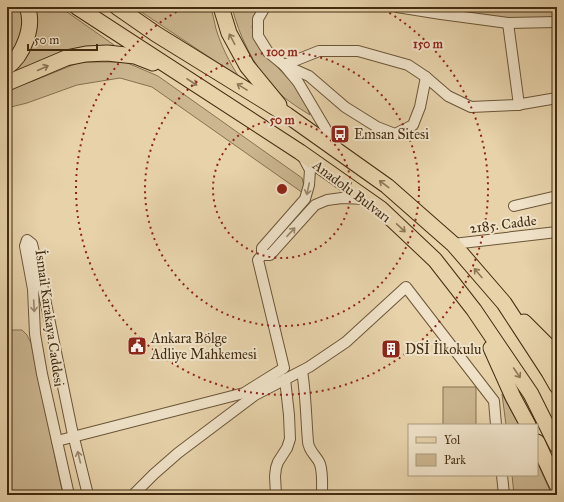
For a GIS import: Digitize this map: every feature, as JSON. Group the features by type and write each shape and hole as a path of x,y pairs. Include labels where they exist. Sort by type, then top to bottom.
{"main road":[{"path":"7,67 13,63 24,47 29,30 30,12 28,7"},
{"name":"Anadolu Bulvarı","path":"77,7 300,152 381,209 435,260 474,310 531,394 557,446"},
{"name":"Anadolu Bulvarı","path":"117,7 156,34 288,115 387,186 453,244 504,303 557,386"},
{"path":"222,7 229,33 246,66 288,115"},
{"path":"7,83 66,58 86,54 107,53 135,56 176,72"},
{"path":"504,303 550,348 557,358"},
{"path":"474,310 513,397 527,424"},
{"path":"538,444 557,485"}],"street":[{"path":"265,7 258,18 258,36 268,52 284,65 298,82 339,152"},
{"path":"397,7 508,23 557,22"},
{"path":"508,23 519,105"},
{"path":"284,65 318,51 358,51 408,65 448,96 471,107 519,105 557,98"},
{"path":"284,65 309,76 345,107 377,127 394,134 413,126 420,107 426,78"},
{"path":"57,441 244,393 284,368 258,260 262,255 262,248 305,200 309,186 310,170 300,152"},
{"path":"514,206 557,196"},
{"path":"262,255 270,255 316,205 327,200 342,198 366,199"},
{"name":"2185. Cadde","path":"453,244 557,232"},
{"name":"İsmail Karakaya Caddesi","path":"69,495 42,374 35,334 33,289 25,246 27,240 32,244 34,251 88,495"},
{"path":"133,495 178,452 255,395 309,367 346,342 406,287 494,401 496,424"},
{"path":"302,371 308,442 311,452 321,466 322,495"},
{"path":"276,495 276,468 287,448 290,439 285,379"},
{"path":"502,476 504,495"}],"green space":[{"path":"7,7 22,7 26,28 16,50 7,59"},
{"path":"34,7 60,7 114,45 75,49 7,75 23,59 31,48 35,22"},
{"path":"134,7 211,7 220,41 239,77"},
{"path":"232,7 259,7 256,11 252,27 258,46 302,94 310,115 281,95 259,69 243,39"},
{"path":"426,7 557,7 557,19 514,20"},
{"path":"80,62 125,62 158,76 302,178 304,186 303,193 152,87 120,78 77,85 27,103 7,108 7,89 33,81"},
{"path":"22,330 27,335 31,343 63,495 7,495 7,332"},
{"path":"443,387 476,387 476,424 443,424"},
{"path":"502,394 518,424 506,424"},
{"path":"538,464 552,495 514,495 512,476 538,476"}],"place":[{"name":"Emsan Sitesi","path":"340,134"},
{"name":"Ankara Bölge Adliye Mahkemesi","path":"137,346"},
{"name":"DSİ İlkokulu","path":"391,349"}]}
